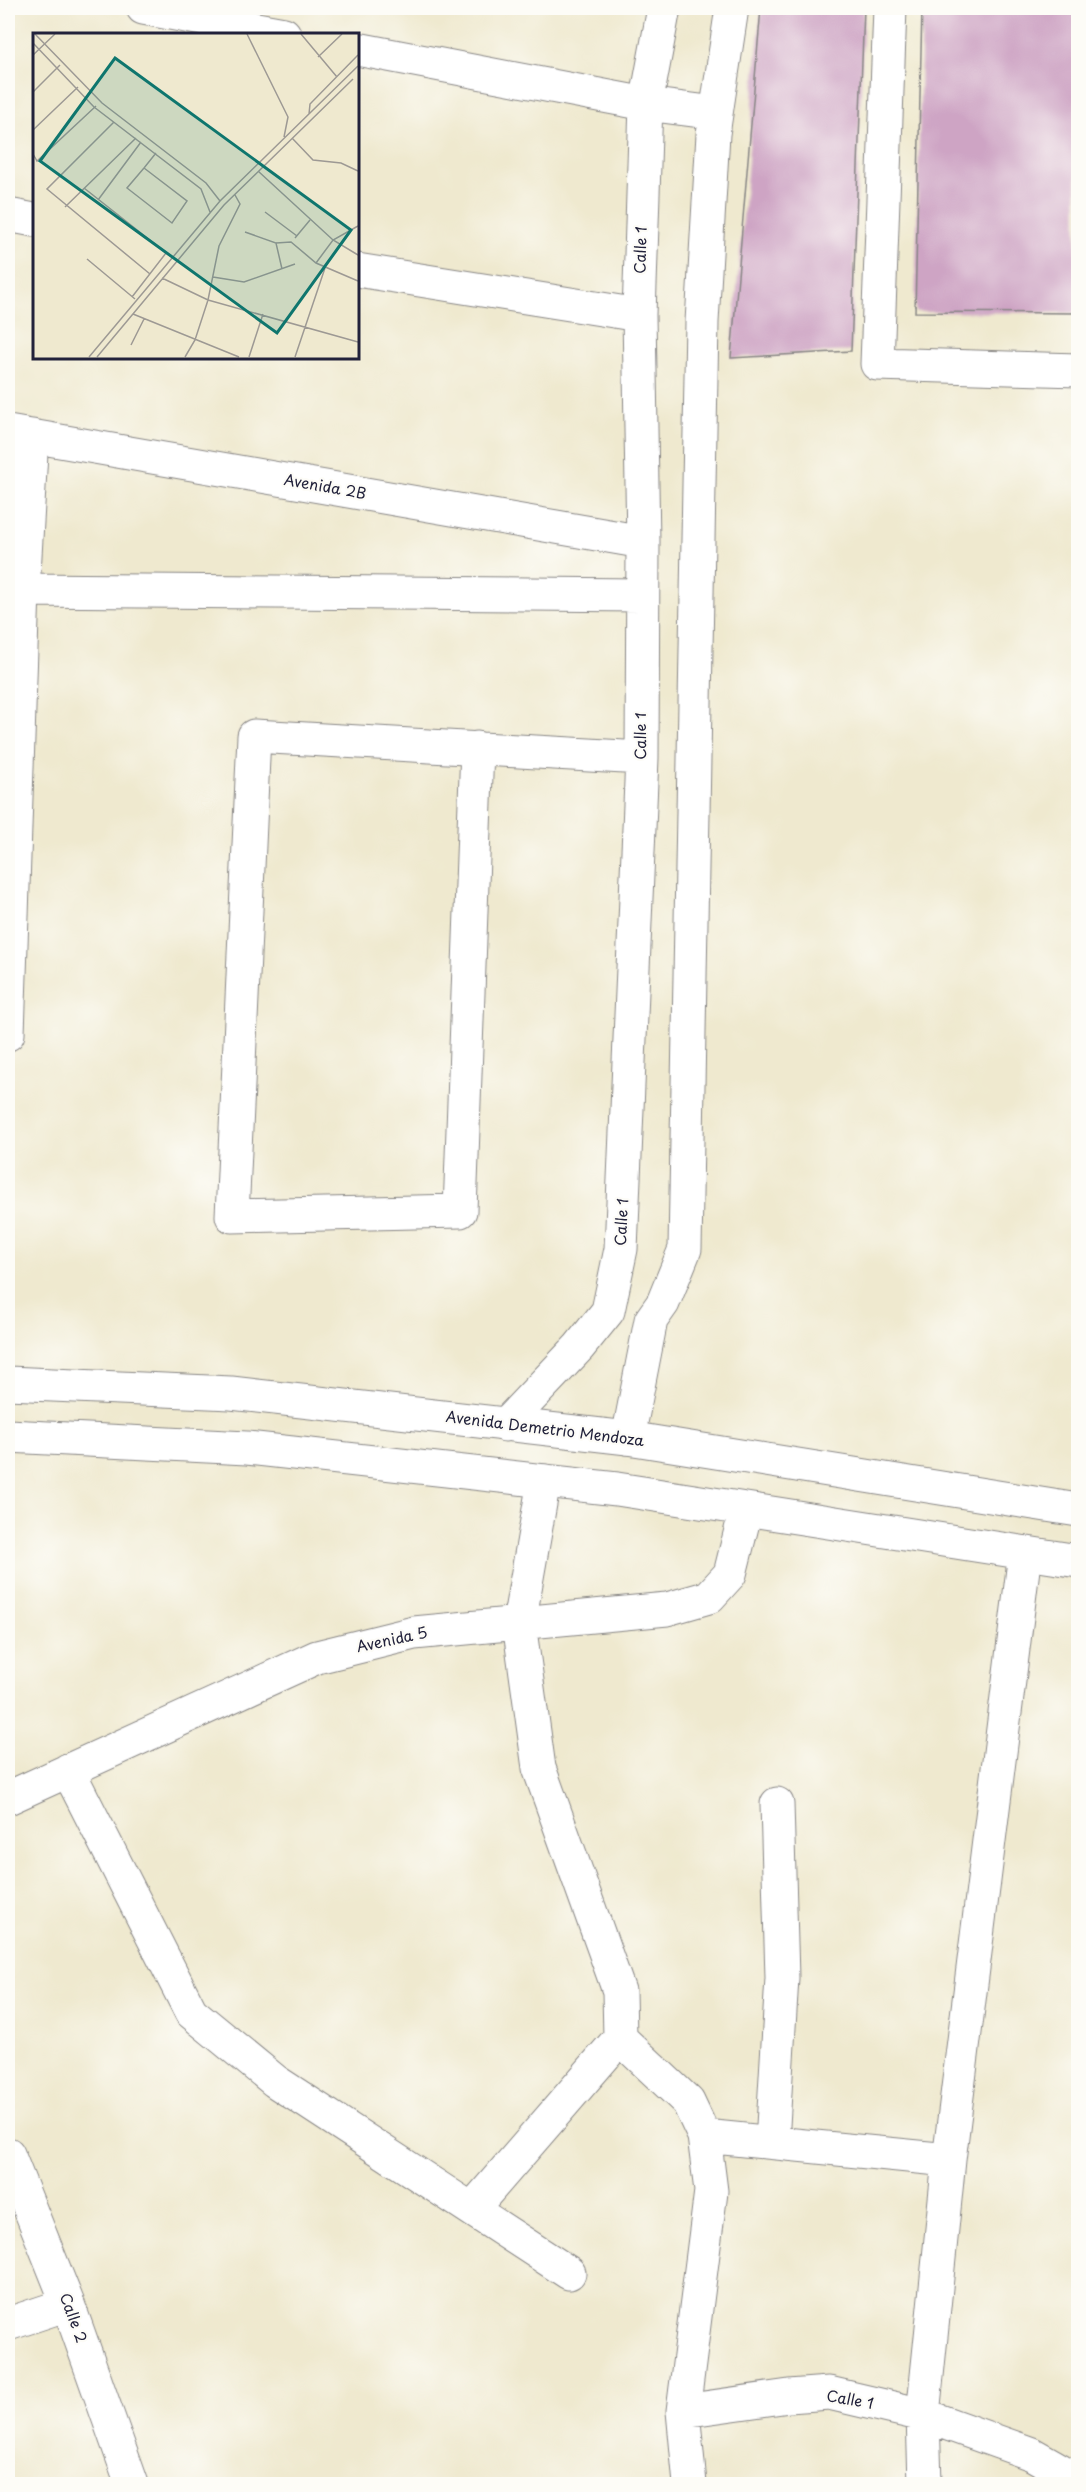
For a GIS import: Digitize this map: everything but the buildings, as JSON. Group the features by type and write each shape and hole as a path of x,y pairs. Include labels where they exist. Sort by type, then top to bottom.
{"street":[{"path":"143,8 279,33"},
{"name":"Calle 1","path":"505,1425 579,1347 608,1311 621,1249 642,758 643,542 639,315 646,104 664,8"},
{"path":"628,1438 651,1320 663,1303 684,1249 702,322 713,134 732,8"},
{"path":"890,8 877,364 1078,370"},
{"path":"358,49 646,104 716,113"},
{"path":"8,215 33,220"},
{"path":"358,270 639,315"},
{"path":"8,1034 23,590 20,434"},
{"name":"Avenida 2B","path":"20,434 643,542"},
{"path":"23,590 641,595"},
{"path":"477,748 460,1211 232,1216 254,736 477,748 642,758"},
{"path":"608,1311 651,1320"},
{"name":"Avenida Demetrio Mendoza","path":"8,1383 231,1393 628,1438 1078,1510"},
{"path":"8,1436 247,1448 617,1489 1078,1561"},
{"path":"472,2209 620,2038 620,1991 539,1768 519,1623 544,1481"},
{"name":"Avenida 5","path":"8,1798 317,1657 414,1634 667,1609 709,1597 729,1574 746,1510"},
{"path":"925,2484 923,2415 949,2160 1025,1553"},
{"path":"68,1770 191,2012 275,2081 569,2273"},
{"path":"772,2142 782,1978 777,1804"},
{"path":"620,2038 688,2102 704,2136 711,2190 683,2411 690,2484"},
{"path":"704,2136 949,2160"},
{"name":"Calle 2","path":"8,2154 68,2304 132,2484"},
{"path":"8,2324 68,2304"},
{"name":"Calle 1","path":"683,2411 789,2396 829,2393 923,2415 1032,2454 1078,2480"}]}
